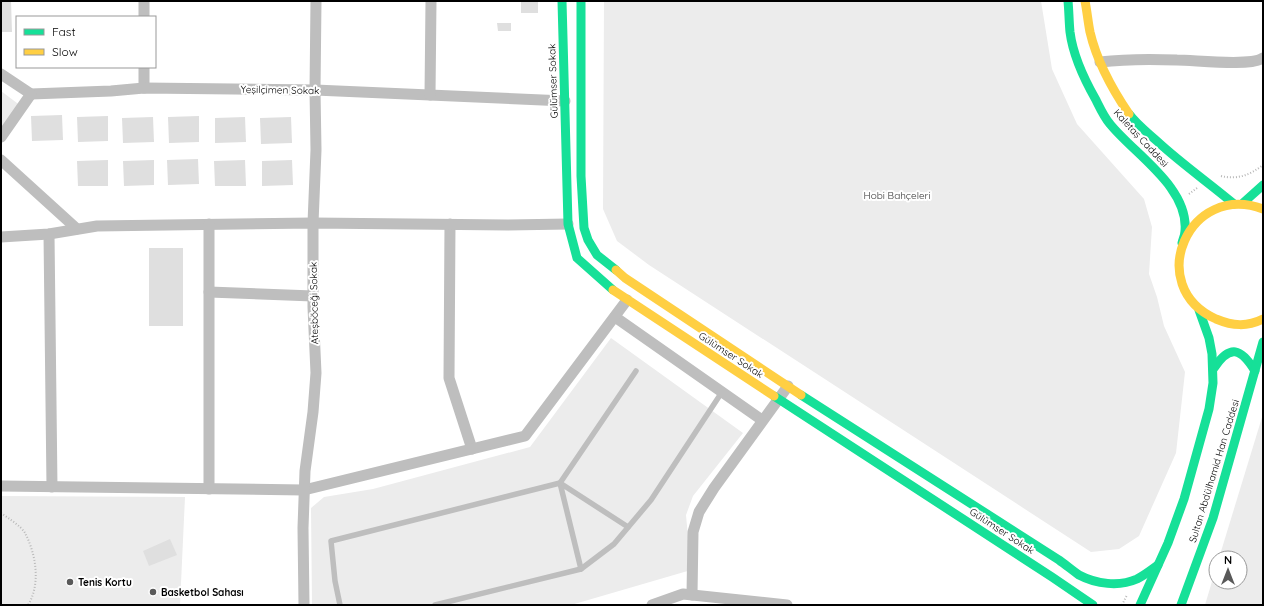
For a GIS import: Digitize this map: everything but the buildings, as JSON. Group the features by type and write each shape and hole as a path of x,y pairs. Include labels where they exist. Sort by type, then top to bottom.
{"street":[{"path":"144,1 144,16"},
{"name":"Ateşböceği Sokak","path":"304,605 304,490 316,373 313,296 313,223 316,150 316,1"},
{"path":"430,96 431,1"},
{"name":"Gülümser Sokak","path":"562,1 568,224 577,258 615,292 1093,605"},
{"path":"581,1 581,176 584,228 588,240 597,255 625,278 788,386 1082,576 1095,581 1108,583 1121,582 1134,580 1158,565"},
{"name":"Kaletaş Caddesi","path":"1068,1 1070,32 1076,57 1085,80 1101,110 1110,124 1159,173 1179,201 1184,218 1185,231 1178,261 1180,279 1187,296 1199,310"},
{"name":"Kaletaş Caddesi","path":"1085,1 1090,32 1100,62 1117,96 1135,122 1178,160 1238,204"},
{"path":"1100,62 1116,60 1177,60 1243,63 1260,60 1263,58"},
{"path":"144,68 144,88"},
{"path":"1,74 31,94 1,137"},
{"name":"Yeşilçimen Sokak","path":"31,94 111,91 144,88 315,90 565,101"},
{"path":"1,160 77,229"},
{"path":"1238,204 1263,185"},
{"path":"1182,243 1190,228 1202,216 1217,208 1238,204 1256,206 1263,209"},
{"path":"1,237 49,234 97,226 313,223 508,225 568,224"},
{"path":"209,489 210,224"},
{"path":"450,224 449,378 472,449"},
{"path":"49,234 52,487"},
{"path":"209,292 313,296"},
{"path":"1,486 304,490 525,436 627,300"},
{"path":"1199,310 1214,320 1232,324 1250,324 1263,320"},
{"name":"Sultan Abdülhamid Han Caddesi","path":"1140,605 1168,543 1184,499 1212,396 1214,368 1209,338 1199,310"},
{"path":"615,317 762,420"},
{"name":"Sultan Abdülhamid Han Caddesi","path":"1181,605 1213,518 1263,342"},
{"path":"1214,368 1224,355 1232,352 1239,352 1246,356 1255,371"},
{"path":"692,595 693,532 700,512 714,488 788,386"},
{"path":"652,605 683,594 751,603 786,605"}],"lane":[{"path":"340,605 335,581 331,541 560,483 636,371"},
{"path":"435,605 580,569 614,544 651,500 722,392"},
{"path":"560,483 628,528"},
{"path":"560,483 580,569"}],"path":[{"path":"1179,201 1216,175 1236,177 1249,174 1263,165"},
{"path":"1,513 24,532 32,552 36,566 35,584 33,597 28,605"}],"green space":[{"name":"Hobi Bahçeleri","path":"604,1 1041,1 1052,69 1077,124 1144,199 1152,227 1149,274 1157,297 1164,326 1185,372 1176,453 1139,536 1119,549 1091,552 649,265 617,241 603,209"},
{"path":"1,91 21,106 1,133"},
{"path":"611,338 743,433 693,496 686,515 691,570 571,605 312,605 311,508 324,497 373,489 530,447"},
{"path":"1263,414 1263,605 1205,605 1209,590 1248,590 1248,550 1221,550"},
{"path":"1,496 185,497 180,605 1,605"}],"traffic: fast":[{"path":"562,1 568,224 577,258 613,290"},
{"path":"581,1 581,176 584,228 588,240 597,255 616,270"},
{"path":"1068,1 1071,41 1083,76 1108,121 1120,135 1158,172 1178,200 1184,215 1185,232 1182,243"},
{"path":"1129,114 1167,150 1234,204"},
{"path":"1243,203 1263,185"},
{"path":"1140,605 1168,543 1184,499 1209,409 1213,383 1212,354 1209,338 1199,310"},
{"path":"1181,605 1213,518 1263,342"},
{"path":"1214,368 1225,355 1230,352 1235,352 1245,357 1255,371"},
{"path":"801,395 1059,560 1079,575 1093,581 1115,584 1123,583 1137,579 1158,565"},
{"path":"774,396 1093,605"}],"traffic: slow":[{"path":"1085,1 1090,32 1101,65 1111,85 1129,114"},
{"path":"1263,209 1237,204 1214,210 1196,223 1184,241 1179,262 1182,284 1194,304 1216,319 1240,325 1257,322 1263,319"},
{"path":"616,270 625,278 801,395"},
{"path":"613,290 774,396"}],"place":[{"name":"Tenis Kortu","path":"70,582"},
{"name":"Basketbol Sahası","path":"153,592"}]}
